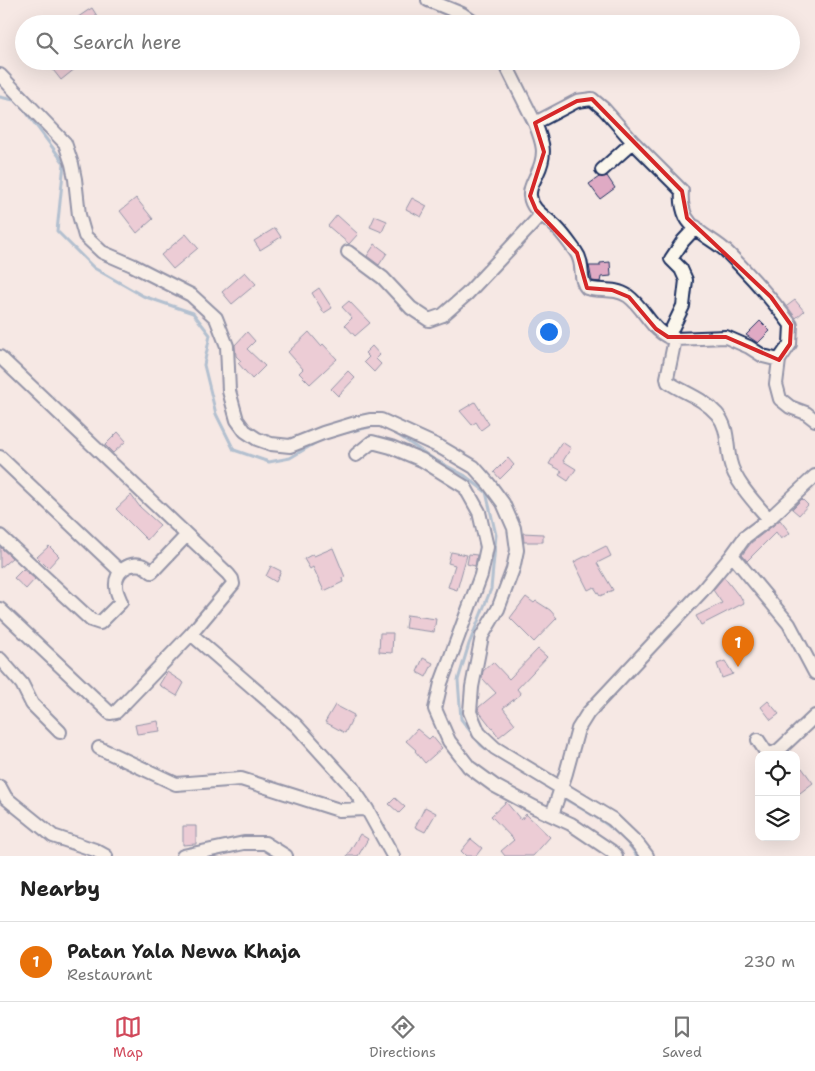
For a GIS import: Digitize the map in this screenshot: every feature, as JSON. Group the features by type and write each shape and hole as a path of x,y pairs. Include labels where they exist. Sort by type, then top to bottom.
{"street":[{"path":"428,0 463,15"},
{"path":"508,70 535,123 544,152 530,196 536,210 556,226 577,253 581,260 582,281 587,288 612,290 629,296 656,329 672,338 726,337 749,347 763,356 779,360"},
{"path":"0,75 65,143 76,179 79,215 85,236 102,252 191,295 216,318 227,346 229,391 237,420 245,431 257,439 271,444 290,446 356,423 381,420 440,447 474,467 489,484 503,503 514,528 517,550 498,609 482,636 472,687 470,712 479,733 495,748 561,790 612,819 637,843 647,856"},
{"path":"535,123 577,101 592,99 604,108 633,142 682,191 681,204 687,218 726,250 764,290 791,325 790,344 779,360 776,384 780,399 790,407 806,413 815,420"},
{"path":"602,170 633,142"},
{"path":"348,252 383,278 411,308 429,320 443,315 467,294 541,215"},
{"path":"696,227 671,258 681,269 686,280 683,306 672,338 667,378 668,382 698,398 718,415 725,426 730,462 733,469 747,494 769,519"},
{"path":"0,357 232,579 232,584 191,634 116,712 110,713 0,609"},
{"path":"356,455 372,442 391,447 422,460 465,487 479,512 487,547 481,575 441,683 435,709 448,741 469,767 495,786 554,811 614,853"},
{"path":"0,457 120,572"},
{"path":"554,811 578,729 588,713 732,556 745,537 769,519 815,476"},
{"path":"0,536 95,622 100,623 122,602 116,585 116,578 120,572 132,565 141,566 152,572 186,536"},
{"path":"732,556 789,624 815,672"},
{"path":"191,634 296,725 351,786 367,809 393,856"},
{"path":"0,659 22,684 32,704 60,732"},
{"path":"758,740 766,752 772,754 779,750 815,716"},
{"path":"99,748 176,784 241,779 339,810 367,809"},
{"path":"2,793 53,836 95,850 106,856"},
{"path":"183,856 244,843 266,843 286,856"},
{"path":"599,856 614,853"}],"highlighted area":[{"path":"592,99 682,191 687,218 771,297 791,325 790,344 779,360 726,337 668,337 656,329 629,297 612,290 587,288 577,253 536,210 530,196 544,152 535,123 577,101"}],"building":[{"path":"92,8 96,15 81,15"},
{"path":"53,70 74,70 61,80"},
{"path":"607,176 615,188 600,199 589,184 599,177"},
{"path":"136,198 153,219 137,233 120,211"},
{"path":"412,198 427,206 421,217 406,209"},
{"path":"337,215 358,234 349,244 328,226"},
{"path":"375,216 387,221 382,232 370,227"},
{"path":"275,228 281,237 260,250 254,241"},
{"path":"186,234 198,248 173,269 161,255"},
{"path":"375,244 387,253 379,265 367,256"},
{"path":"610,262 611,276 601,277 600,282 592,281 589,266 600,266 600,263"},
{"path":"245,272 256,284 232,304 222,292"},
{"path":"319,288 332,308 324,313 312,293"},
{"path":"795,300 804,311 796,318 787,306"},
{"path":"349,301 370,323 355,336 345,325 352,318 342,307"},
{"path":"760,321 770,331 758,343 746,335"},
{"path":"247,332 255,341 247,349 265,366 252,379 238,363 241,361 236,356 235,345"},
{"path":"309,332 321,346 323,344 337,359 310,384 299,373 303,369 288,352"},
{"path":"372,346 380,355 376,359 381,364 374,372 364,362 369,357 365,353"},
{"path":"348,371 355,378 338,396 331,389"},
{"path":"475,402 489,424 481,430 476,422 472,425 460,411"},
{"path":"118,432 126,441 113,453 105,445"},
{"path":"562,442 571,448 563,461 576,469 568,481 559,475 562,471 549,464"},
{"path":"508,458 514,465 500,479 494,472"},
{"path":"131,495 140,507 160,525 147,540 116,509"},
{"path":"802,499 808,505 799,515 792,509"},
{"path":"780,520 790,533 781,539 776,532 747,561 742,555 751,543"},
{"path":"523,533 543,534 543,542 524,542"},
{"path":"49,546 59,556 48,568 37,557"},
{"path":"606,546 611,556 597,563 613,590 600,596 594,587 588,590 574,562"},
{"path":"0,547 12,558 0,568"},
{"path":"333,548 345,577 342,578 343,582 324,591 313,567 310,569 304,559"},
{"path":"451,552 467,555 457,590 448,587 455,565 448,563"},
{"path":"469,554 477,555 475,566 467,564"},
{"path":"271,566 281,571 276,582 266,576"},
{"path":"23,569 35,579 26,589 14,578"},
{"path":"724,577 739,594 744,603 701,625 696,616 722,603 713,590"},
{"path":"526,597 550,610 557,618 534,642 510,618"},
{"path":"407,615 436,619 434,632 405,628"},
{"path":"380,633 393,633 392,653 379,652"},
{"path":"538,649 547,657 517,689 521,694 503,708 515,724 499,737 478,710 496,693 482,678 483,671 493,662 509,679"},
{"path":"423,658 433,663 426,677 417,672"},
{"path":"725,661 733,674 722,678 717,664"},
{"path":"167,672 184,683 177,696 159,685"},
{"path":"768,701 779,714 771,720 761,707"},
{"path":"335,705 354,715 345,733 325,722"},
{"path":"158,721 160,731 137,734 135,725"},
{"path":"417,729 429,739 432,736 442,748 425,763 416,750 406,741"},
{"path":"802,768 813,783 800,793 800,769"},
{"path":"395,798 405,807 399,813 389,804"},
{"path":"506,802 521,820 526,814 550,837 533,856 505,856 501,851 514,840 491,816"},
{"path":"425,807 436,813 425,832 415,827"},
{"path":"183,826 196,826 196,844 183,845"},
{"path":"360,834 368,839 358,856 347,856"},
{"path":"471,839 482,848 476,856 466,856 461,851"}],"waterway":[{"path":"0,97 18,101 64,163 57,231 94,268 143,296 193,313 210,335 204,365 216,414 234,450 269,462 290,458 317,442"},
{"path":"344,433 374,426"},
{"path":"395,433 432,458 464,475 486,492 496,535 491,589 469,644 458,680 461,719 481,745 489,751"},
{"path":"533,778 555,792"},
{"path":"562,797 613,829 637,856"}],"place":[{"name":"Patan Yala Newa Khaja","path":"738,667"}]}
